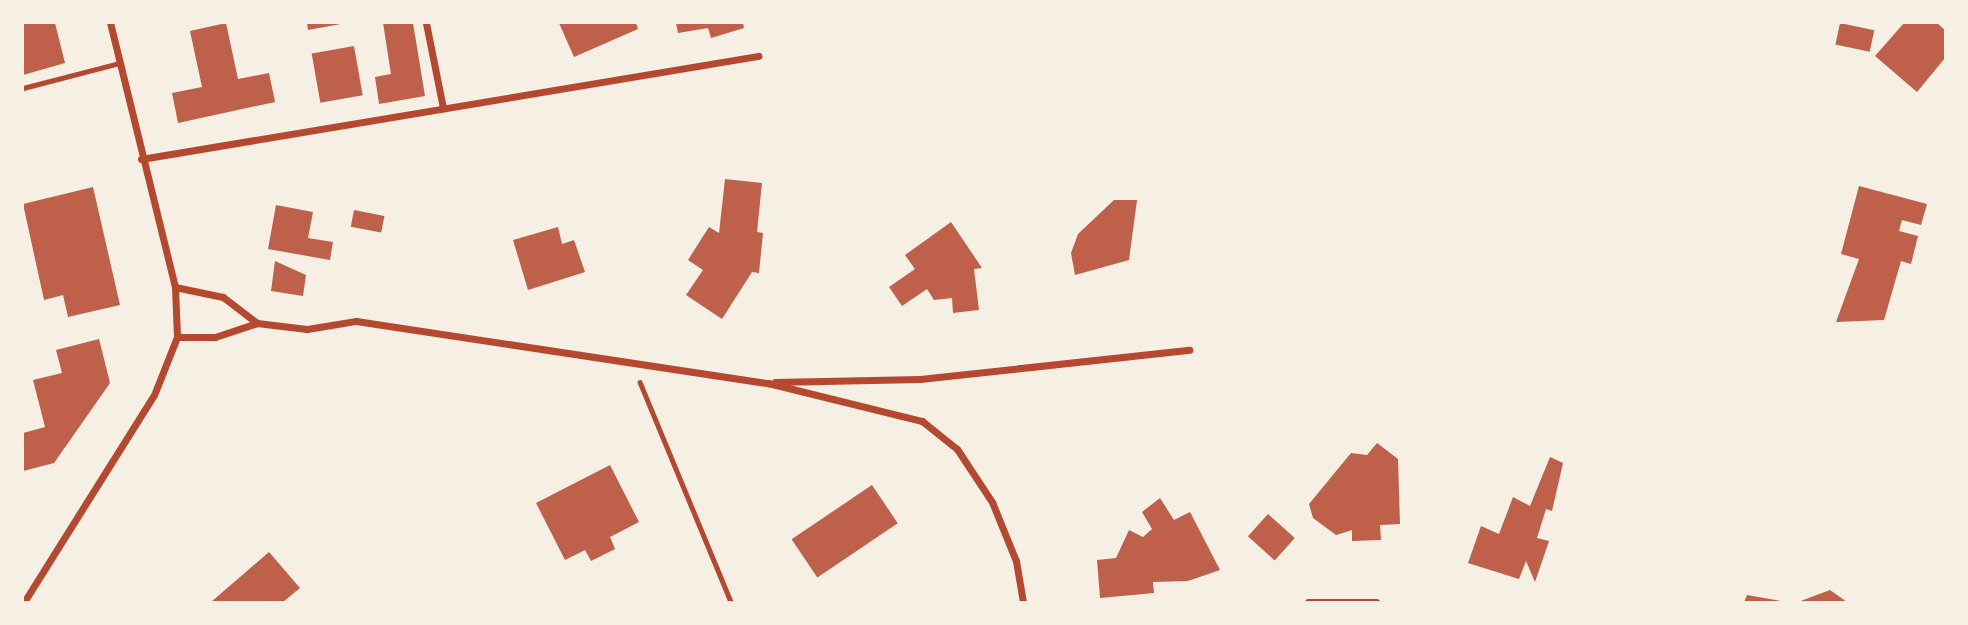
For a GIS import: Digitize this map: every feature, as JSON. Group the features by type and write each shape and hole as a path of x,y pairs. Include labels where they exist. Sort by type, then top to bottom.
{"street":[{"path":"24,602 154,395 177,337 175,287 141,159 110,23"},
{"path":"426,23 443,108"},
{"path":"141,159 758,56"},
{"path":"175,287 223,297 257,323"},
{"path":"177,337 215,337 257,323 307,329 356,321 633,365 768,383 922,421 957,449 992,502 1016,561 1023,602"},
{"path":"768,383 920,379 1189,350"},
{"path":"1308,602 1376,602"}],"lane":[{"path":"23,88 119,63"}],"path":[{"path":"633,365 731,602"}],"building":[{"path":"23,23 55,23 65,63 23,75"},
{"path":"226,23 238,79 269,73 275,102 178,123 172,93 202,87 190,31"},
{"path":"307,23 341,23 341,24 308,30"},
{"path":"383,23 413,23 425,96 379,104 375,77 391,74"},
{"path":"559,23 636,23 638,29 574,57"},
{"path":"676,23 743,23 744,28 711,38 708,28 678,33"},
{"path":"1840,23 1874,30 1870,52 1835,45"},
{"path":"1904,23 1937,23 1945,30 1945,58 1917,92 1875,56"},
{"path":"354,46 363,95 320,103 312,53"},
{"path":"725,179 762,183 757,232 763,233 759,273 752,272 722,319 686,295 703,270 688,260 709,227 719,233"},
{"path":"1859,186 1927,204 1921,225 1902,220 1899,231 1918,236 1911,264 1901,261 1884,320 1836,322 1859,259 1841,254"},
{"path":"93,187 120,305 68,317 63,295 44,300 23,204"},
{"path":"1114,200 1137,200 1129,260 1075,275 1071,253 1078,234"},
{"path":"276,205 313,212 308,238 333,242 330,260 268,249"},
{"path":"354,210 384,216 381,233 351,227"},
{"path":"951,222 982,268 974,269 979,310 953,313 952,298 934,300 927,289 902,306 889,287 915,269 905,255"},
{"path":"558,227 562,244 574,240 585,272 528,290 513,240"},
{"path":"275,261 306,275 303,296 271,291"},
{"path":"99,339 110,383 54,463 23,471 23,433 45,427 33,380 62,373 56,350"},
{"path":"1377,443 1398,459 1400,524 1380,525 1381,540 1352,541 1352,530 1336,535 1313,518 1309,504 1351,453 1367,455"},
{"path":"1550,457 1563,463 1552,511 1546,509 1537,538 1549,541 1535,582 1526,561 1519,579 1468,563 1481,526 1499,534 1513,497 1530,506"},
{"path":"610,465 639,522 610,537 615,549 591,561 585,550 565,560 536,503"},
{"path":"872,485 898,523 817,577 792,539"},
{"path":"1160,498 1174,520 1190,512 1220,570 1188,581 1153,582 1154,593 1100,598 1097,560 1116,558 1129,530 1143,537 1152,529 1142,512"},
{"path":"1268,514 1295,538 1275,560 1248,536"},
{"path":"269,552 300,588 283,602 211,602"},
{"path":"1830,590 1847,602 1798,602"},
{"path":"1747,595 1781,601 1781,602 1744,602"}]}
